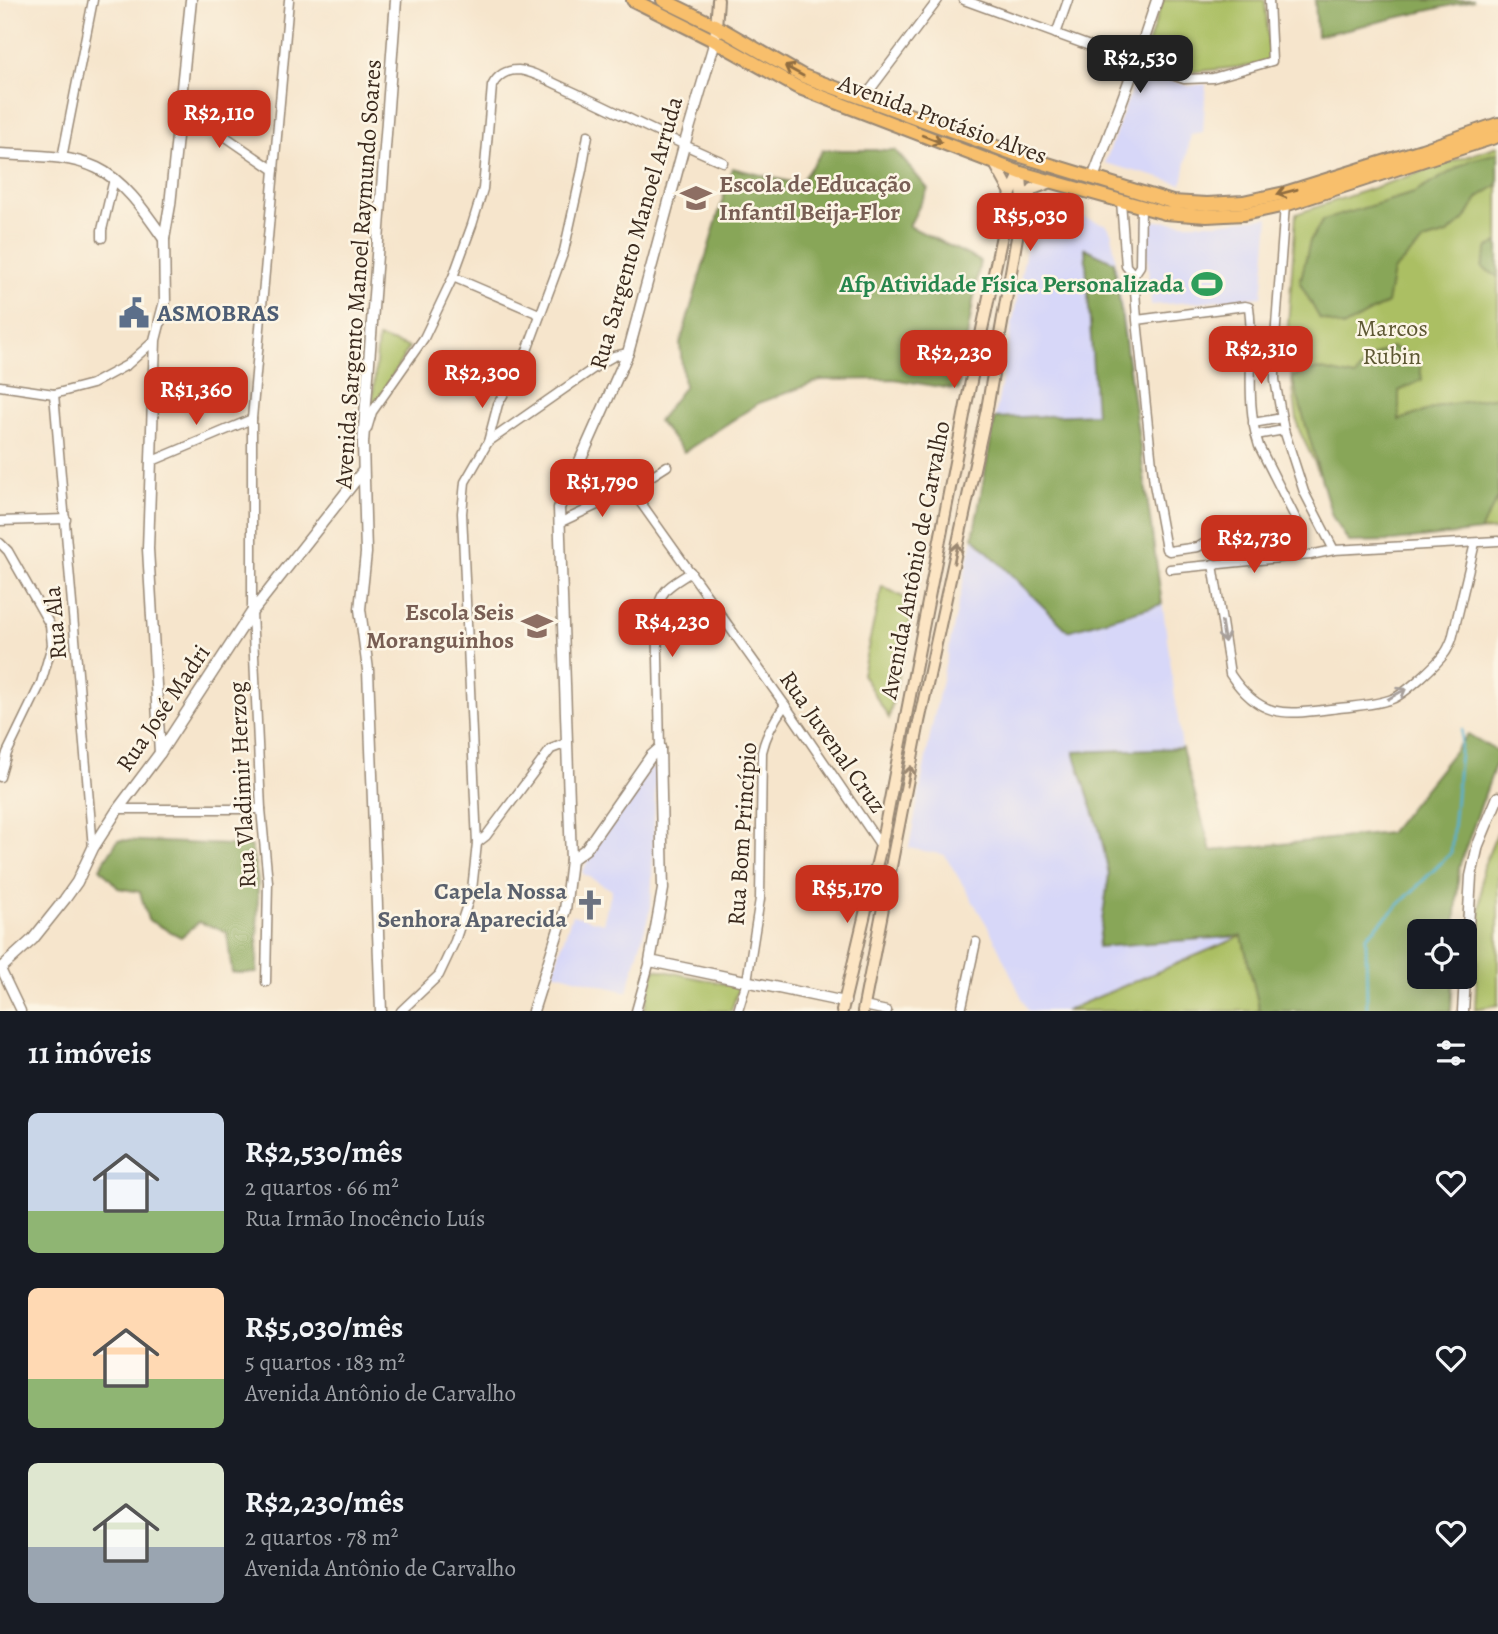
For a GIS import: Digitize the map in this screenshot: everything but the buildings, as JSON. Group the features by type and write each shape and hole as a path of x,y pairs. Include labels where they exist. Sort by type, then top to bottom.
{"main road":[{"name":"Avenida Protásio Alves","path":"633,0 715,41 797,87 1021,173 1164,213 1207,216 1244,214 1285,205 1498,136"},
{"name":"Avenida Protásio Alves","path":"663,0 716,26 803,76 1048,166 1172,202 1242,202 1285,193 1498,124"},
{"path":"715,41 718,0"},
{"path":"1018,155 1021,173 1048,166"},
{"path":"994,162 1011,192"},
{"name":"Avenida Antônio de Carvalho","path":"843,1007 881,846 1011,192 1021,173"},
{"name":"Avenida Antônio de Carvalho","path":"861,1009 919,722 987,410 1023,203 1021,173"},
{"path":"1023,203 1033,189 1051,182"},
{"path":"967,405 987,410"},
{"path":"964,421 984,425"},
{"path":"850,979 852,998 861,1009"},
{"path":"843,1007 861,1009"}],"street":[{"path":"62,158 93,0"},
{"path":"160,753 148,549 155,340 165,301 164,239 170,205 191,0"},
{"name":"Rua Vladimir Herzog","path":"266,982 268,883 261,810 252,612 252,419 289,0"},
{"name":"Avenida Sargento Manoel Raymundo Soares","path":"381,1011 368,670 360,608 366,553 363,443 396,0"},
{"path":"864,98 938,0"},
{"path":"964,0 1184,79 1213,78 1272,61 1269,0"},
{"path":"1056,34 1068,0"},
{"path":"1093,178 1157,0"},
{"name":"Rua Sargento Manoel Arruda","path":"536,1011 565,910 570,860 559,508 628,353 715,41"},
{"path":"363,443 372,412 424,338 453,278 483,189 492,86 495,80 508,71 528,72 723,162"},
{"path":"181,106 274,170"},
{"path":"401,1011 439,975 455,941 472,890 477,843 462,513 465,482 488,442 498,404 525,356 564,251 577,197 587,135"},
{"path":"0,154 62,158 97,168 114,180 142,208 164,239"},
{"path":"102,238 114,180"},
{"path":"1121,201 1126,266 1133,275 1137,320 1154,484 1166,549 1169,551 1196,547 1212,539 1255,536 1279,542 1302,533 1255,435 1251,406 1249,307 1137,320"},
{"path":"1285,205 1275,339 1275,380 1284,430 1304,492 1334,550"},
{"path":"1133,275 1139,266 1140,206"},
{"path":"1123,228 1140,229"},
{"path":"453,278 539,314"},
{"path":"0,386 54,394 92,384 127,365 155,340"},
{"path":"488,442 600,364 614,356 628,353"},
{"name":"Rua Ala","path":"54,394 93,848"},
{"path":"1253,423 1282,418"},
{"path":"150,462 252,419"},
{"path":"1255,435 1284,430"},
{"path":"559,523 631,489 667,466"},
{"name":"Rua José Madri","path":"0,968 33,939 77,883 93,848 118,809 160,753 252,612 363,471"},
{"name":"Rua Juvenal Cruz","path":"631,489 785,705 881,846"},
{"path":"0,521 66,519"},
{"path":"1170,569 1310,555 1334,550 1498,541"},
{"path":"0,543 8,551 50,625 52,645 41,683 4,750 0,777"},
{"path":"1213,564 1230,674 1245,693 1265,708 1279,712 1302,712 1391,700 1436,664 1452,639 1475,543"},
{"path":"636,1011 650,961 663,889 657,612 664,590 691,572"},
{"name":"Rua Bom Princípio","path":"738,1011 747,981 760,900 762,752 773,721 785,705"},
{"path":"477,843 486,836 551,749 566,743"},
{"path":"570,860 586,849 651,756 660,748"},
{"path":"1463,1011 1471,876 1478,845 1498,797"},
{"path":"118,809 261,810"},
{"path":"961,1011 976,942"},
{"path":"650,961 747,981 843,1007"},
{"path":"0,968 21,1011"},
{"path":"861,1009 887,1011"}],"shaded area":[{"path":"1139,68 1188,86 1206,84 1203,132 1191,134 1182,184 1105,163"},
{"path":"1047,206 1107,225 1112,234 1182,748 1211,851 1242,936 1065,1011 1028,1011 990,930 945,855 909,848 973,537 1032,217"},
{"path":"1269,217 1262,297 1151,305 1144,220 1219,223"},
{"path":"649,768 656,769 651,907 627,992 553,972 572,915 603,923 612,890 582,873 591,853"}],"green space":[{"path":"1163,0 1265,0 1270,64 1191,72 1144,56"},
{"path":"1315,0 1474,0 1317,36"},
{"name":"Marcos Rubin","path":"1498,146 1498,530 1350,537 1298,428 1287,340 1296,214"},
{"path":"823,150 895,150 928,189 909,226 980,261 958,390 894,379 821,380 759,403 684,452 658,421 684,387 680,344 732,168 799,184"},
{"path":"1498,153 1496,186 1479,197 1464,220 1447,234 1424,241 1393,271 1387,303 1343,327 1320,319 1300,283 1310,241 1323,220 1414,193 1471,160"},
{"path":"1498,243 1498,277 1482,267 1488,247"},
{"path":"1085,248 1114,262 1162,604 1068,631 973,537 995,418 1096,414"},
{"path":"378,338 409,347 372,411"},
{"path":"1391,347 1419,359 1422,380 1399,391 1399,420 1444,405 1498,397 1498,498 1480,531 1393,541 1349,542 1332,516 1292,377 1318,369 1355,377 1368,359"},
{"path":"882,586 914,603 889,718 862,674"},
{"path":"1468,734 1498,752 1459,867 1456,919 1407,919 1407,989 1452,989 1451,1011 1260,1011 1242,936 1098,947 1109,875 1100,832 1074,752 1182,748 1211,851 1389,833"},
{"path":"1498,831 1498,1005 1475,1009 1477,989 1482,870"},
{"path":"118,840 251,846 258,881 257,973 232,973 227,932 199,922 181,937 148,920 140,892 118,888 100,868"},
{"path":"1242,936 1260,1011 1065,1011"},
{"path":"655,969 739,987 731,1011 644,1011"}],"waterway":[{"path":"1367,1011 1366,937 1451,853 1462,730"}],"place":[{"name":"Escola de Educação Infantil Beija-Flor","path":"696,198"},
{"name":"Afp Atividade Física Personalizada","path":"1207,284"},
{"name":"ASMOBRAS","path":"134,313"},
{"name":"Escola Seis Moranguinhos","path":"537,626"},
{"name":"Capela Nossa Senhora Aparecida","path":"590,905"}]}
